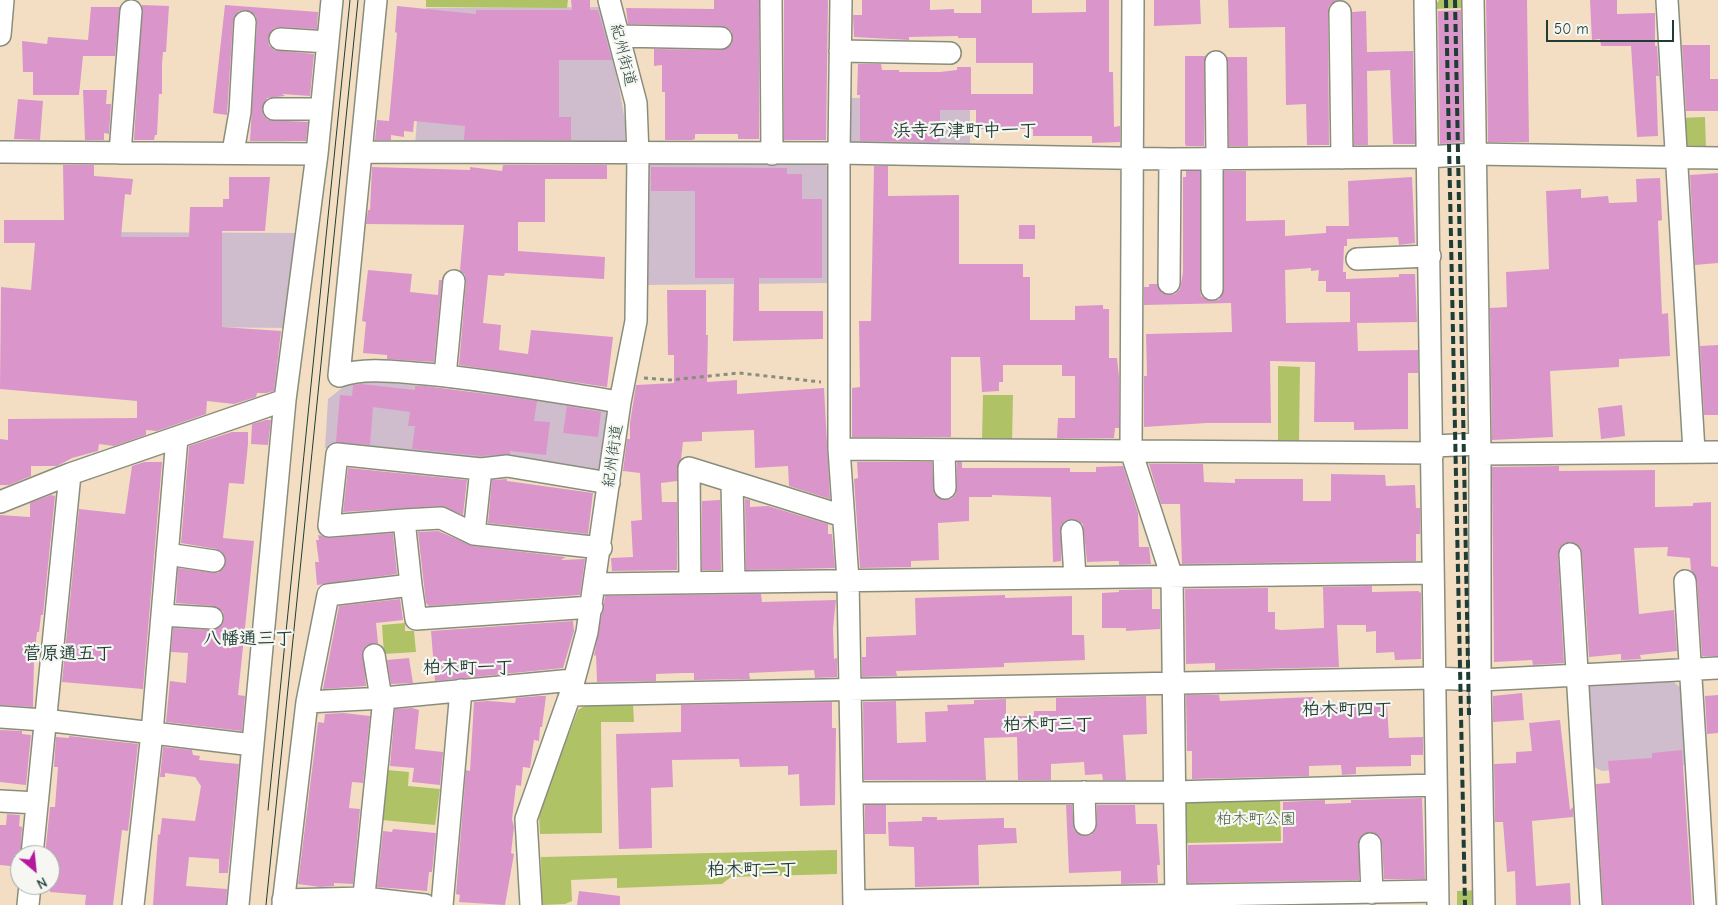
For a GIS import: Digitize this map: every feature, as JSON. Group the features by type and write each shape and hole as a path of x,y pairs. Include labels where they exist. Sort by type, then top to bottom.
{"street":[{"path":"0,35 4,0"},
{"path":"238,905 285,400 316,154 332,0"},
{"path":"376,0 338,376 353,371 394,371 445,376 620,402"},
{"name":"紀州街道","path":"531,905 526,819 572,688 587,632 596,584 620,402 636,321 638,155 636,103 609,0"},
{"path":"771,0 772,154"},
{"path":"841,0 839,384 843,516 848,580 854,903 1176,901 1372,893 1438,898 1425,0"},
{"path":"1133,0 1131,451 1172,577 1175,684 1173,792 1176,901"},
{"path":"1473,0 1480,449 1480,680 1484,905"},
{"path":"1667,0 1694,451"},
{"path":"120,153 131,11"},
{"path":"1340,12 1342,158"},
{"path":"233,152 240,112 245,22"},
{"path":"619,36 721,38"},
{"path":"280,39 328,42"},
{"path":"840,51 950,53"},
{"path":"1212,289 1216,62"},
{"path":"274,109 321,109"},
{"path":"0,152 316,154"},
{"path":"361,152 638,155 839,153 1170,159 1428,158 1474,154 1718,158"},
{"path":"1169,283 1170,159"},
{"path":"1358,259 1430,256"},
{"path":"445,376 454,281"},
{"path":"0,502 70,474 285,400"},
{"path":"133,905 152,733 177,438"},
{"path":"840,449 1131,451 1480,449 1718,452"},
{"path":"944,450 945,488"},
{"path":"601,548 474,534 441,518 329,526 337,454 481,468 507,466 610,483"},
{"path":"474,534 481,468"},
{"path":"690,582 689,468 843,516"},
{"path":"33,845 70,474"},
{"path":"732,482 734,582"},
{"path":"404,520 416,619 592,607"},
{"path":"1072,531 1075,578"},
{"path":"167,554 214,560"},
{"path":"1570,554 1591,905"},
{"path":"596,584 1433,573"},
{"path":"1685,581 1705,905"},
{"path":"411,585 328,595 307,702 283,902 364,901 425,905"},
{"path":"162,615 212,618"},
{"path":"364,901 382,698 374,655"},
{"path":"307,702 382,698 461,690 572,688 850,689 1434,678 1480,680 1718,668"},
{"path":"442,905 461,690"},
{"path":"0,718 44,720 253,745"},
{"path":"852,793 1173,792 1436,785"},
{"path":"1084,792 1085,824"},
{"path":"0,801 37,804"},
{"path":"1370,844 1372,893"}],"path":[{"path":"625,378 670,380 739,373 839,384"}],"shaded area":[{"path":"600,7 619,87 625,121 625,146 415,145 426,8"},
{"path":"970,97 970,146 853,148 847,140 846,98"},
{"path":"822,161 831,171 829,283 647,285 643,173 651,163"},
{"path":"98,232 299,233 289,328 89,326"},
{"path":"359,379 604,407 611,418 603,469 595,475 325,448 328,399 347,384"},
{"path":"1670,679 1682,689 1686,765 1602,771 1592,766 1586,689 1589,684"}],"green space":[{"path":"426,0 568,0 567,8 426,7"},
{"path":"1439,0 1463,0 1463,8 1432,9 1432,3"},
{"path":"1705,117 1706,150 1686,151 1680,118"},
{"path":"1278,366 1300,367 1299,443 1278,443"},
{"path":"983,395 1013,395 1012,443 982,442"},
{"path":"405,623 405,631 414,631 416,652 384,654 382,625"},
{"path":"633,703 634,722 601,722 602,833 540,834 539,814 542,803 578,710 586,705"},
{"path":"387,770 409,772 408,786 440,789 435,825 382,820"},
{"name":"柏木町公園","path":"1280,797 1281,841 1186,843 1185,804 1190,798"},
{"path":"837,850 837,874 731,877 722,884 617,888 617,878 571,880 572,901 565,904 542,905 541,857"},
{"path":"1480,890 1480,905 1457,905 1457,891"}],"building":[{"path":"571,0 590,0 590,10 598,10 612,60 559,60 559,117 571,117 571,140 464,140 465,126 414,121 413,132 404,131 404,137 391,135 391,140 375,140 377,120 389,121 397,33 395,32 397,6 476,14 476,10 572,10"},
{"path":"714,0 759,0 759,139 738,139 738,134 695,134 695,139 692,140 665,140 665,92 662,92 662,65 654,66 654,49 721,50 732,44 732,32 728,28 721,26 628,24 626,8 714,9"},
{"path":"784,0 828,0 826,140 784,140"},
{"path":"862,0 930,0 930,10 954,9 954,13 981,13 981,0 1032,0 1032,13 1086,12 1086,0 1109,0 1109,72 1113,72 1114,127 1120,126 1120,142 1092,143 1092,136 1033,136 1033,129 976,129 976,110 940,110 940,142 860,141 860,95 857,95 858,64 881,64 882,70 899,70 899,72 940,72 957,70 957,67 971,67 971,94 1033,94 1033,63 976,63 976,38 958,38 958,36 909,37 909,40 854,37 853,15 862,15"},
{"path":"1154,0 1200,0 1201,24 1154,26"},
{"path":"1228,0 1338,0 1329,6 1328,12 1329,145 1307,145 1306,104 1286,105 1285,27 1229,28"},
{"path":"1486,0 1527,0 1529,142 1488,142"},
{"path":"1590,0 1617,0 1617,14 1655,13 1655,46 1657,46 1659,76 1656,76 1658,136 1637,137 1631,46 1601,46 1600,39 1592,40"},
{"path":"142,5 169,6 166,52 163,52 162,64 162,94 159,94 157,135 155,135 154,140 134,140"},
{"path":"225,5 318,12 317,29 274,28 268,38 269,45 274,50 314,54 310,96 282,94 285,96 267,98 262,109 263,115 268,120 308,122 306,141 250,141 257,23 256,16 246,10 239,11 233,21 227,115 213,113"},
{"path":"91,7 120,7 115,56 83,56 79,95 33,95 33,72 23,72 22,41 47,44 48,37 88,40"},
{"path":"1461,10 1463,142 1440,144 1438,11"},
{"path":"1366,11 1367,52 1413,51 1415,144 1393,144 1390,70 1367,71 1368,145 1354,145 1352,12"},
{"path":"1682,45 1710,45 1710,79 1718,79 1718,111 1686,111"},
{"path":"1185,56 1205,56 1204,146 1186,146 1185,144"},
{"path":"1227,57 1247,57 1248,146 1229,146"},
{"path":"83,90 107,90 106,104 111,104 109,134 104,133 104,140 85,140"},
{"path":"18,99 43,101 40,140 14,139"},
{"path":"63,165 94,165 94,176 133,179 131,195 125,194 121,237 189,237 190,207 223,207 223,199 229,199 229,177 270,177 265,231 222,231 222,327 281,331 274,391 257,393 256,397 234,404 207,401 206,414 157,431 146,430 146,435 114,446 99,444 98,451 72,458 57,466 31,466 31,476 9,485 0,485 0,439 8,440 8,419 137,418 137,401 0,389 1,287 31,290 35,243 4,243 4,220 64,220"},
{"path":"503,165 607,165 607,179 545,179 545,222 518,222 518,251 605,257 604,279 505,273 504,276 488,275 483,323 501,325 499,350 528,354 531,330 613,337 607,387 459,365 466,282 465,275 460,270 464,225 366,224 368,210 370,210 372,167 470,170 470,167 502,171"},
{"path":"874,166 888,166 888,196 959,195 959,264 1023,264 1023,277 1030,277 1030,320 1075,320 1075,306 1103,305 1103,309 1109,309 1109,358 1117,358 1119,377 1119,428 1115,428 1114,438 1057,438 1058,418 1075,418 1075,376 1062,376 1062,365 1003,365 1003,382 999,382 999,391 982,392 980,357 951,357 951,437 852,437 852,388 860,387 859,321 871,321"},
{"path":"651,167 787,168 787,174 802,174 802,199 822,199 822,278 759,278 759,311 823,311 823,339 733,341 734,278 695,278 695,191 651,191"},
{"path":"1186,171 1200,171 1200,289 1201,296 1212,301 1219,300 1224,289 1224,171 1246,171 1246,221 1285,220 1285,236 1326,233 1326,226 1349,226 1348,181 1412,177 1415,243 1399,245 1398,237 1347,239 1347,246 1344,246 1343,272 1346,272 1346,279 1399,277 1399,274 1415,274 1417,322 1357,323 1358,351 1418,350 1418,373 1408,373 1408,429 1354,430 1354,422 1314,422 1315,362 1270,361 1271,423 1207,423 1144,427 1144,376 1147,376 1146,334 1232,332 1231,303 1144,305 1144,287 1149,287 1149,284 1157,284 1162,293 1168,295 1175,294 1180,289 1183,272 1183,177 1186,177","holes":["1311,268 1311,271 1319,270 1318,281 1326,281 1326,292 1350,292 1350,322 1286,323 1285,270"]},
{"path":"1718,173 1718,263 1695,265 1690,175"},
{"path":"1660,178 1662,220 1658,221 1662,314 1668,313 1670,356 1619,359 1619,367 1550,371 1553,437 1492,440 1490,308 1507,307 1506,272 1549,269 1546,191 1581,189 1581,198 1608,196 1609,203 1637,202 1636,179"},
{"path":"1019,225 1035,225 1035,239 1019,239"},
{"path":"368,270 412,274 410,292 438,295 439,280 442,280 434,362 387,359 387,355 363,353 366,322 362,321"},
{"path":"667,290 706,290 706,335 708,335 707,382 737,380 737,394 824,388 830,499 789,486 788,466 755,468 754,430 702,432 702,441 683,442 681,459 677,468 677,481 661,483 662,502 677,502 677,570 612,571 611,558 633,557 631,521 642,520 640,473 623,471 627,439 630,439 630,423 636,385 674,383 674,355 668,355"},
{"path":"1718,345 1718,415 1704,415 1700,346"},
{"path":"361,384 415,390 415,386 425,386 537,401 534,421 550,422 546,455 510,451 510,454 481,456 412,449 415,426 408,426 410,412 373,407 370,445 336,442 340,395 352,396 353,385"},
{"path":"1622,405 1625,436 1601,439 1598,408"},
{"path":"567,406 601,412 598,437 563,433"},
{"path":"271,420 268,445 251,444 252,424"},
{"path":"232,432 248,432 248,444 244,484 229,483 223,538 254,541 238,695 245,696 242,731 166,722 170,681 186,683 188,653 171,652 173,628 212,630 222,625 224,619 223,612 213,606 176,603 178,568 218,573 224,568 226,562 222,552 216,549 181,543 189,446"},
{"path":"144,462 162,462 143,689 62,682 79,509 125,514 132,466"},
{"path":"857,462 932,462 934,494 945,500 951,499 956,494 957,462 962,462 962,468 1070,468 1070,472 1096,472 1096,467 1123,466 1138,513 1139,547 1149,547 1151,564 1119,565 1119,561 1087,562 1083,524 1072,519 1065,521 1061,526 1061,561 1053,562 1051,497 992,495 992,497 969,497 969,521 938,523 939,560 911,561 911,567 860,568 854,479 858,478"},
{"path":"1149,464 1203,464 1204,482 1235,483 1235,479 1303,479 1303,501 1331,501 1331,474 1385,475 1386,486 1415,485 1416,508 1420,508 1420,534 1416,534 1416,561 1182,564 1180,504 1161,504"},
{"path":"1559,466 1559,471 1655,470 1655,507 1693,506 1693,503 1711,502 1711,566 1718,567 1718,656 1702,656 1697,580 1691,570 1690,558 1667,556 1668,547 1634,548 1639,614 1674,610 1677,651 1640,655 1641,659 1621,660 1621,654 1589,657 1582,553 1580,547 1570,542 1563,544 1558,555 1564,663 1533,665 1532,660 1494,662 1492,467"},
{"path":"348,468 467,480 463,515 440,506 343,512"},
{"path":"507,479 507,481 593,493 588,534 488,523 492,480"},
{"path":"51,495 55,496 43,615 41,615 39,632 37,632 34,659 33,707 0,705 0,515 30,517 30,503"},
{"path":"745,499 750,500 750,507 768,506 828,524 828,534 832,534 835,568 746,570"},
{"path":"720,500 721,570 702,570 702,501"},
{"path":"438,531 473,546 566,557 561,560 585,559 580,595 429,606 426,603 418,532"},
{"path":"393,533 397,574 317,585 315,562 319,562 316,540 319,540 318,535 330,538"},
{"path":"1372,586 1372,592 1418,591 1421,593 1421,659 1395,660 1394,652 1376,653 1376,631 1366,632 1366,625 1337,625 1339,667 1215,670 1215,663 1186,664 1185,589 1268,588 1268,612 1275,612 1275,629 1281,630 1324,628 1323,587"},
{"path":"1152,589 1152,609 1160,609 1160,629 1126,631 1126,628 1102,628 1102,593 1119,592 1119,590"},
{"path":"761,594 762,602 836,600 833,628 834,659 837,658 837,677 815,678 814,670 749,673 750,679 694,680 694,673 682,673 656,674 656,681 597,682 596,655 594,656 605,596"},
{"path":"1005,595 1005,598 1072,596 1072,635 1084,635 1085,660 1004,663 1004,667 896,671 897,676 862,677 862,657 866,657 866,637 916,635 915,598"},
{"path":"400,599 403,620 376,623 378,643 367,645 363,650 366,686 323,689 339,606"},
{"path":"573,621 574,631 563,668 435,681 431,631"},
{"path":"409,658 413,683 391,684 387,660"},
{"path":"1522,693 1524,720 1493,722 1493,696"},
{"path":"1186,695 1219,695 1220,701 1313,697 1313,706 1387,704 1389,738 1423,737 1423,755 1411,755 1411,766 1356,767 1356,774 1342,775 1341,765 1309,766 1309,776 1192,779 1192,751 1187,751"},
{"path":"1718,695 1718,733 1707,734 1705,696"},
{"path":"546,696 539,741 534,740 530,768 523,767 521,786 516,785 511,853 514,854 505,905 459,902 460,895 456,894 466,770 470,771 474,702 515,703 516,698"},
{"path":"1146,696 1147,734 1123,735 1126,780 1103,780 1102,774 1085,775 1084,762 1051,764 1051,780 1018,780 1017,737 984,738 986,780 864,780 863,702 896,701 897,743 926,742 925,712 948,711 947,705 974,704 974,700 1006,699 1006,716 1034,716 1034,711 1056,711 1056,698"},
{"path":"832,702 832,728 836,728 835,805 800,806 799,774 788,775 788,766 740,767 739,759 672,760 673,787 651,788 652,848 619,849 616,734 681,732 681,705"},
{"path":"412,708 419,710 415,749 443,752 440,785 412,782 414,768 390,766 395,709"},
{"path":"344,713 370,716 363,783 352,782 349,808 360,809 353,884 334,883 334,886 320,887 298,884 318,722 324,723 325,714"},
{"path":"1560,720 1570,810 1573,807 1573,817 1532,821 1536,886 1570,883 1571,905 1516,905 1515,871 1507,872 1503,822 1495,822 1494,764 1516,763 1516,752 1532,751 1529,723"},
{"path":"0,730 22,731 22,734 31,735 26,785 0,782"},
{"path":"69,736 138,744 128,831 122,830 113,905 85,905 86,895 60,893 60,845 46,845 50,807 55,807 58,767 54,767 56,737 69,738"},
{"path":"163,747 192,750 193,755 200,756 199,760 239,764 228,873 219,873 219,859 189,857 186,886 227,889 226,905 153,905 158,834 160,835 162,818 195,821 201,786 195,777 165,773 165,777 160,777"},
{"path":"1682,750 1692,905 1603,905 1596,784 1610,783 1608,761 1652,758 1652,753"},
{"path":"1422,798 1425,879 1384,879 1382,843 1380,837 1370,832 1363,834 1359,839 1359,880 1188,883 1188,845 1283,843 1283,802 1325,800 1325,804 1351,803 1351,800"},
{"path":"865,805 886,805 886,834 865,834"},
{"path":"1066,805 1072,805 1074,830 1085,836 1091,835 1096,829 1097,805 1135,805 1136,824 1157,824 1160,865 1157,865 1158,883 1121,884 1121,871 1069,873"},
{"path":"7,814 20,815 19,826 22,827 21,845 10,845 10,866 0,865 0,825 6,825"},
{"path":"922,817 937,817 937,820 1004,818 1004,828 1016,828 1017,843 978,845 979,885 915,887 914,847 889,846 888,822 922,821"},
{"path":"393,829 436,833 432,872 429,872 427,891 377,887 383,831 392,832"},
{"path":"579,891 620,896 620,905 577,905"}],"tram line":[{"path":"268,810 350,0"},
{"path":"266,905 358,0"}],"railway":[{"path":"1446,0 1465,905"},
{"path":"1455,0 1469,715"}],"district":[{"name":"浜寺石津町中一丁","path":"965,131"},
{"name":"八幡通三丁","path":"248,639"},
{"name":"菅原通五丁","path":"68,654"},
{"name":"柏木町一丁","path":"468,668"},
{"name":"柏木町四丁","path":"1347,710"},
{"name":"柏木町三丁","path":"1048,725"},
{"name":"柏木町二丁","path":"752,870"}]}
